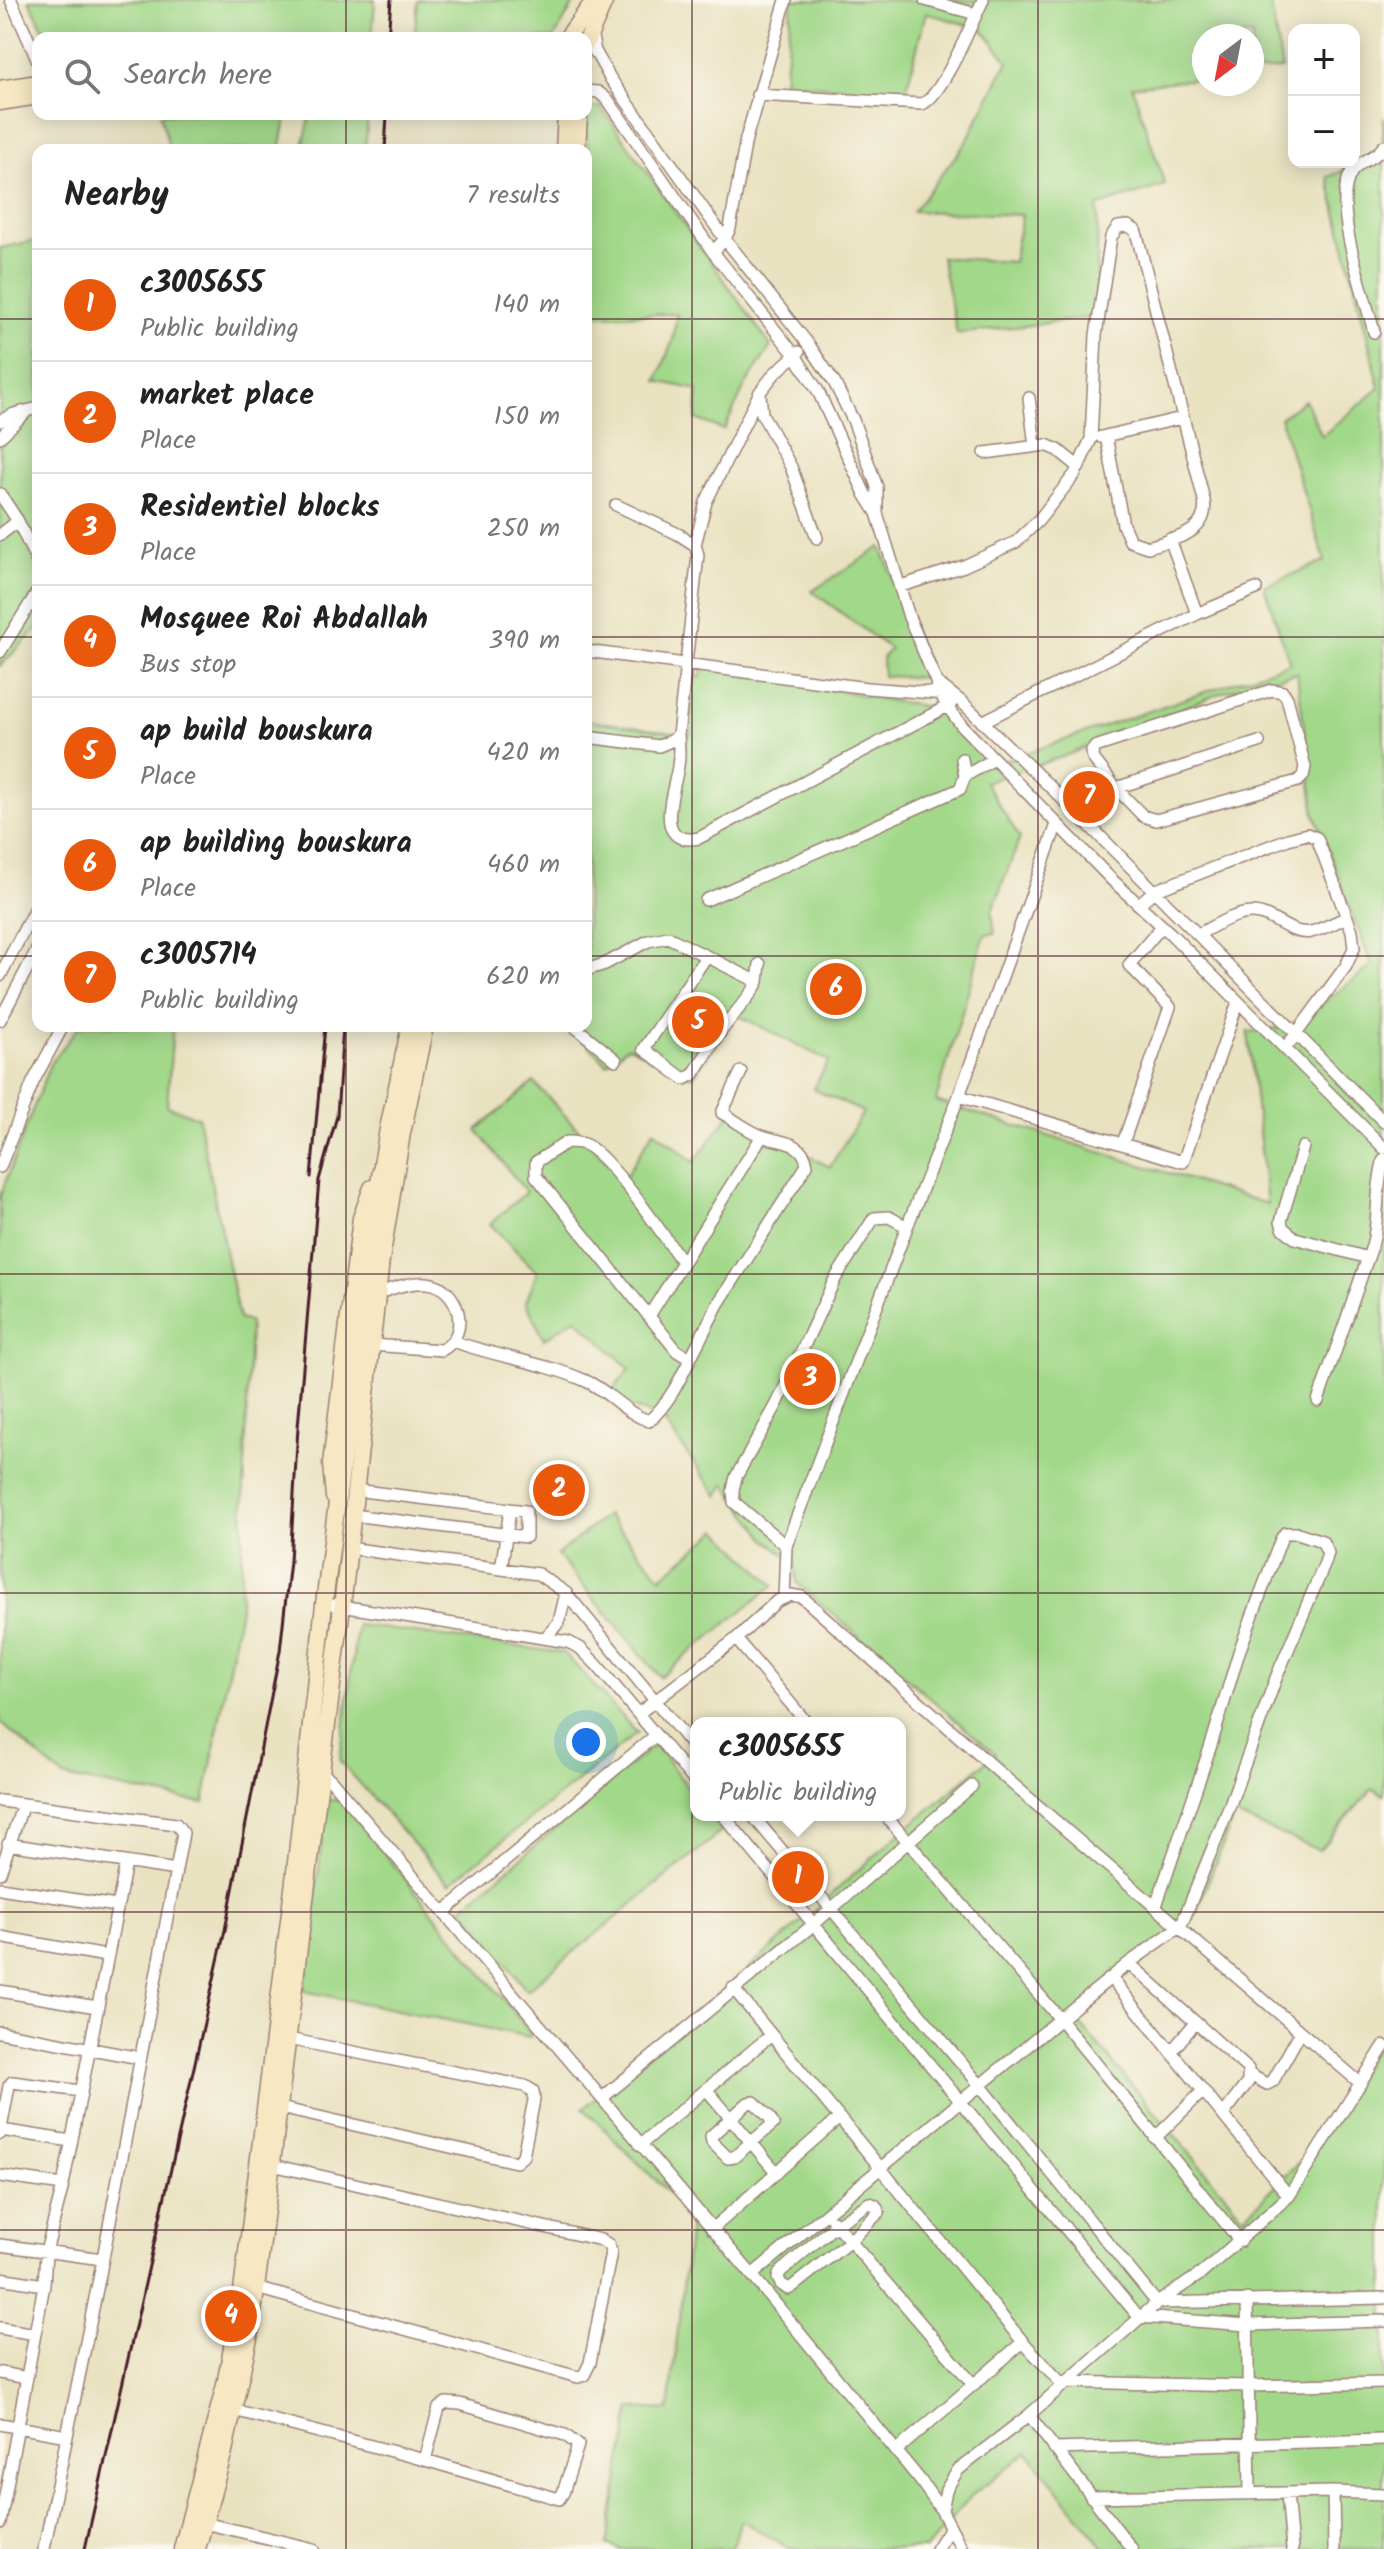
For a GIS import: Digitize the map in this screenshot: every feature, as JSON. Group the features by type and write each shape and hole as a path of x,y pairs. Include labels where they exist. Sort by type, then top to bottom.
{"street":[{"path":"11,0 32,47"},
{"path":"585,32 595,0"},
{"path":"571,32 595,0"},
{"path":"587,32 605,0"},
{"path":"713,252 725,239 732,222 746,139 786,0"},
{"path":"925,0 976,14"},
{"path":"757,95 922,104 934,98 983,0"},
{"path":"592,47 610,78 725,239 809,345 834,382 853,420 877,487 877,513"},
{"path":"610,78 592,91 608,100 713,252 795,355 828,409 865,494 877,513 909,617 947,695 994,759 1384,1148"},
{"path":"0,89 32,84"},
{"path":"0,102 32,97"},
{"path":"564,144 566,120"},
{"path":"577,144 579,120"},
{"path":"1374,332 1348,234 1343,194 1352,170 1384,146"},
{"path":"901,586 964,566 1016,542 1057,498 1079,467 1091,439 1096,335 1106,262 1113,232 1120,226 1133,228 1138,239 1205,509 1197,528 1142,547 1130,541 1125,535 1106,436"},
{"path":"809,345 775,373 760,392 706,502 695,545 698,555 684,664 678,735 679,765 669,816 670,826 676,834 689,840 699,838 947,695"},
{"path":"760,392 762,414 791,467 817,538"},
{"path":"1029,398 1035,446"},
{"path":"0,421 32,409"},
{"path":"0,437 32,410"},
{"path":"1091,439 1182,418"},
{"path":"985,453 1035,446 1052,447 1079,467"},
{"path":"0,494 18,521 32,551"},
{"path":"616,505 695,545"},
{"path":"0,535 18,521"},
{"path":"1170,539 1197,614"},
{"path":"982,722 1197,614 1256,589"},
{"path":"0,652 32,601"},
{"path":"592,652 867,688 947,695 982,722 1069,805 1384,1122"},
{"path":"1272,690 1285,694 1305,767 1298,781 1156,820 1143,816 1116,788 1093,758 1095,747 1272,690"},
{"path":"592,738 659,746 678,735"},
{"path":"1069,805 1259,742"},
{"path":"706,900 960,789 965,783 962,759"},
{"path":"965,776 994,759"},
{"path":"784,1598 786,1546 959,1096 1057,824"},
{"path":"1139,904 1154,891 1288,839 1313,834 1322,845 1347,917 1353,942 1352,954 1285,1049"},
{"path":"1199,934 1238,915 1251,913 1263,914 1292,929 1307,932 1347,917"},
{"path":"22,979 1,971 32,914"},
{"path":"1123,1143 1170,1007 1129,965 1162,926"},
{"path":"592,967 662,937 758,982"},
{"path":"706,957 644,1049 684,1079 693,1075 758,982 760,964"},
{"path":"0,1020 32,960"},
{"path":"0,990 13,997"},
{"path":"959,1096 1183,1162 1238,1002"},
{"path":"0,1167 33,1082 60,1032"},
{"path":"197,2549 234,2410 251,2329 348,1548 345,1512 332,1487 331,1464 361,1218 382,1166 409,1032"},
{"path":"182,2549 225,2385 241,2299 294,1881 324,1604 345,1512 354,1490 376,1294 402,1133 424,1032"},
{"path":"581,1032 616,1060"},
{"path":"453,1341 498,1357 556,1370 590,1382 616,1404 649,1421 660,1411 672,1394 718,1304 807,1165 805,1155 794,1145 762,1136 722,1113 741,1072"},
{"path":"649,1316 762,1136"},
{"path":"682,1262 621,1181 585,1145 567,1142 536,1162 536,1176 588,1243 677,1351 690,1359"},
{"path":"1303,1147 1281,1221 1283,1228 1295,1238 1368,1258"},
{"path":"1318,1401 1376,1231 1377,1184 1384,1159"},
{"path":"786,1546 734,1502 736,1477 777,1404 835,1279 872,1221 881,1216 907,1227"},
{"path":"371,1345 434,1351 447,1348 458,1328 458,1310 444,1289 425,1282 376,1294"},
{"path":"345,1512 526,1537 526,1511 354,1490"},
{"path":"501,1569 510,1510"},
{"path":"752,2275 1060,2019 1181,1926 1276,1678 1325,1563 1328,1553 1322,1541 1290,1532 1281,1539 1239,1652 1156,1906"},
{"path":"348,1548 538,1574 566,1593 690,1743"},
{"path":"546,1637 559,1622 566,1593"},
{"path":"638,1714 784,1598 796,1595 812,1603 994,1768 1359,2082"},
{"path":"324,1604 546,1637 580,1648 690,1776"},
{"path":"736,1639 802,1717"},
{"path":"444,1912 656,1735"},
{"path":"320,1771 331,1780 752,2275 942,2511 962,2549"},
{"path":"602,2098 814,1924 972,1786"},
{"path":"0,1801 176,1824 183,1833 44,2549"},
{"path":"0,1873 23,1804"},
{"path":"728,1821 1139,2317 1248,2325 1384,2321"},
{"path":"757,1821 980,2085 1157,2303"},
{"path":"890,1821 1060,2019 1240,2241"},
{"path":"8,1844 176,1870"},
{"path":"0,2523 5,2469 18,2427 44,2285 46,2252 63,2185 126,1863"},
{"path":"0,1888 116,1906"},
{"path":"0,1937 106,1956"},
{"path":"1129,1963 1246,2066 1250,2075 1267,2084 1273,2081 1300,2033"},
{"path":"1111,1978 1289,2196"},
{"path":"733,1988 1023,2342 1064,2384 1247,2386 1384,2383"},
{"path":"0,1991 97,2007"},
{"path":"1171,2052 1195,2023"},
{"path":"0,2032 140,2058"},
{"path":"640,2145 771,2035"},
{"path":"280,2108 516,2162 523,2156 534,2100 533,2091 525,2086 288,2039"},
{"path":"942,2511 946,2490 958,2470 1029,2415 1139,2317 1202,2273 1289,2196 1384,2046"},
{"path":"1223,2115 1250,2075"},
{"path":"71,2141 0,2132 8,2089 12,2082 81,2091"},
{"path":"707,2090 777,2173"},
{"path":"1155,2138 1203,2091"},
{"path":"754,2102 773,2121 772,2126 729,2159 712,2142 712,2134 730,2118 748,2103 754,2102"},
{"path":"712,2229 839,2118"},
{"path":"256,2288 578,2377 584,2375 590,2363 611,2252 609,2245 601,2240 272,2165"},
{"path":"0,2176 63,2185"},
{"path":"869,2203 879,2209 876,2217 850,2241 792,2287 788,2289 781,2284 778,2278 780,2272 836,2225 869,2203"},
{"path":"827,2214 973,2384"},
{"path":"0,2245 102,2259"},
{"path":"0,2278 44,2285"},
{"path":"1157,2303 1384,2298"},
{"path":"1247,2299 1250,2494"},
{"path":"0,2328 35,2334"},
{"path":"896,2451 1023,2342"},
{"path":"0,2373 27,2378"},
{"path":"234,2410 559,2499 563,2495 578,2445 565,2435 460,2404 446,2403 439,2408 425,2460"},
{"path":"1029,2415 1132,2549"},
{"path":"0,2424 67,2436"},
{"path":"1054,2449 1384,2440"},
{"path":"1091,2497 1333,2492 1384,2494"},
{"path":"1333,2492 1334,2549"},
{"path":"1287,2493 1292,2549"},
{"path":"204,2523 294,2547 314,2549"},
{"path":"936,2549 949,2529"}],"green space":[{"path":"29,0 375,0 372,32 45,32"},
{"path":"418,0 576,0 557,32 415,32"},
{"path":"792,0 1270,0 1282,69 1264,71 1264,24 1192,24 1192,79 1132,86 1165,185 1098,206 1096,317 957,334 941,257 1013,262 1022,215 913,211 965,144 1008,61 982,29 926,13 905,94 784,82"},
{"path":"600,106 771,346 745,386 724,430 696,419 698,390 657,381 673,340 677,314 592,315 592,144 587,144 587,120 592,120 592,108"},
{"path":"1384,117 1384,1795 1372,1789 1319,1850 1234,1815 1194,1918 1076,2019 1244,2217 1304,2157 1384,2034 1384,2549 1105,2549 1028,2452 971,2496 926,2549 790,2549 741,2520 732,2549 619,2549 607,2545 631,2408 669,2410 691,2215 583,2108 689,2022 880,1851 995,1754 797,1583 795,1562 767,1540 725,1484 718,1496 665,1423 666,1420 606,1398 630,1369 576,1318 544,1339 526,1302 537,1272 490,1224 526,1192 477,1130 534,1082 624,1179 654,1130 694,1162 730,1114 830,1167 863,1112 813,1089 829,1061 736,1014 693,1077 628,1046 607,1064 576,1032 592,1032 592,721 690,735 694,676 701,677 703,666 943,710 994,764 1290,663 1264,586 1325,561 1280,418 1305,400 1322,436 1380,388 1328,177 1349,168 1360,168 1360,163 1382,154","holes":["1297,673 1315,815 1372,966 1292,1026 1248,1032 1267,1204 936,1101 985,934 995,933 992,911 1020,838 985,782 1062,757 1225,691"]},
{"path":"162,120 286,120 281,144 168,144"},
{"path":"310,120 368,120 366,144 304,144"},
{"path":"32,241 32,634 0,666 0,248"},
{"path":"881,547 932,678 883,676 882,658 890,649 812,591"},
{"path":"74,1032 173,1032 167,1106 198,1117 239,1319 250,1322 240,1608 204,1803 63,1777 0,1722 0,1196 50,1064"},
{"path":"607,1515 661,1577 718,1530 774,1585 660,1677 557,1555"},
{"path":"357,1625 564,1653 637,1733 449,1884 340,1761"},
{"path":"655,1744 690,1790 690,1821 714,1821 722,1831 527,1990 462,1908"},
{"path":"327,1800 341,1800 531,2033 530,2037 304,1991"}],"railway":[{"path":"388,32 391,0"},
{"path":"385,144 387,120"},
{"path":"311,1177 324,1032"},
{"path":"85,2549 225,1930 280,1651 290,1561 319,1180 337,1116 343,1032"}],"place":[{"name":"c3005714","path":"1089,797"},
{"name":"ap building bouskura","path":"836,989"},
{"name":"ap build bouskura","path":"698,1022"},
{"name":"Residentiel blocks","path":"810,1379"},
{"name":"market place","path":"559,1490"},
{"name":"c3005655","path":"798,1877"},
{"name":"Mosquee Roi Abdallah","path":"231,2316"}]}
